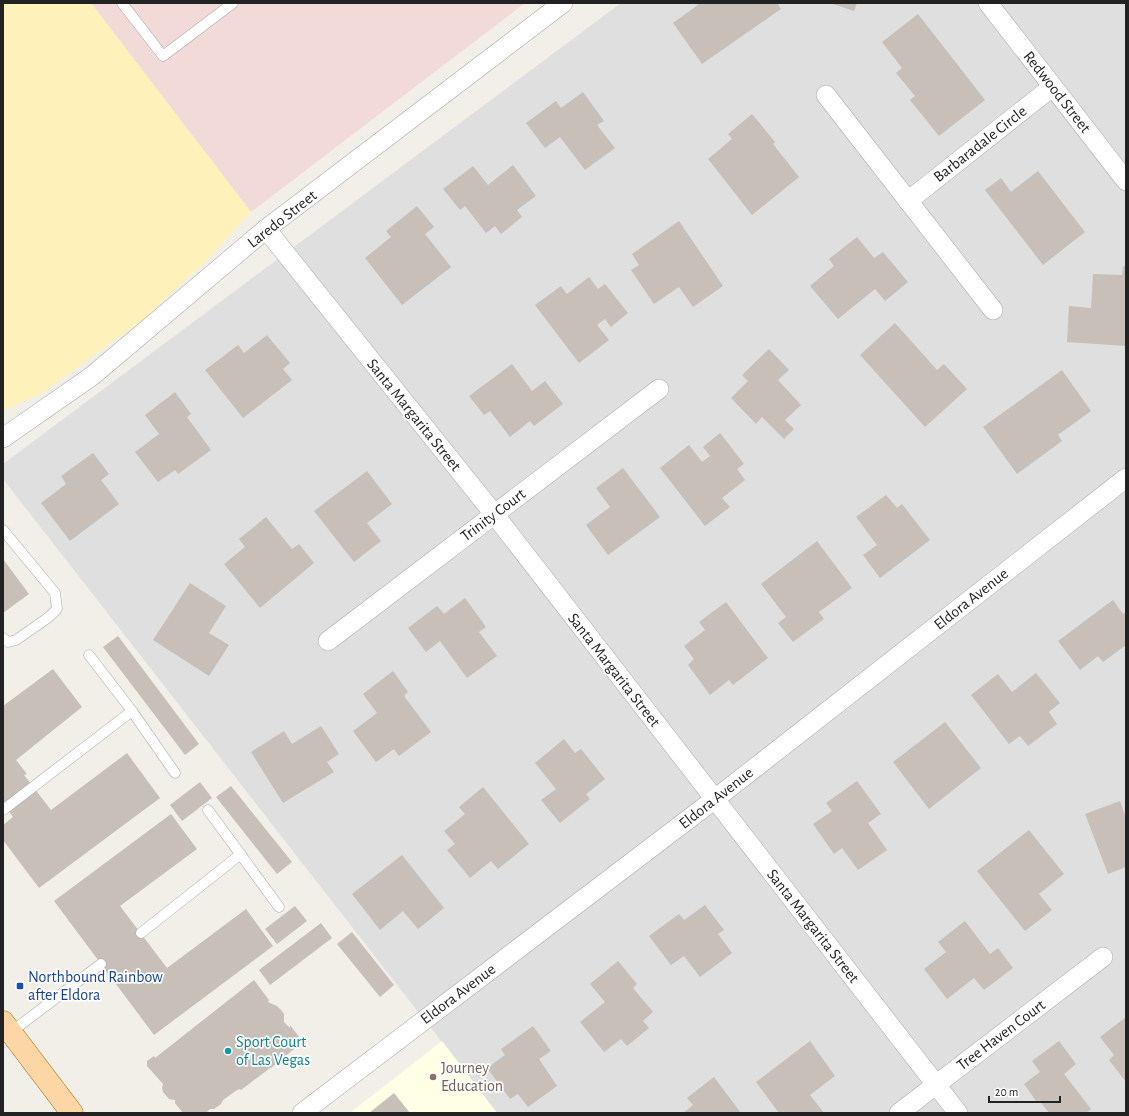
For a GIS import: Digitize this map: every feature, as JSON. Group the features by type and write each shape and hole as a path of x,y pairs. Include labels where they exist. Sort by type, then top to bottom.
{"main road":[{"path":"7,1027 72,1113"}],"street":[{"name":"Laredo Street","path":"3,438 92,376 266,229 563,3"},
{"name":"Redwood Street","path":"988,3 1126,181"},
{"name":"Barbaradale Circle","path":"908,201 1052,86"},
{"path":"826,95 993,310"},
{"name":"Santa Margarita Street","path":"266,229 494,514 958,1113"},
{"name":"Trinity Court","path":"328,641 659,389"},
{"name":"Eldora Avenue","path":"302,1113 715,799 1126,478"},
{"name":"Tree Haven Court","path":"899,1113 1103,957"}],"lane":[{"path":"122,3 162,56 233,3"},
{"path":"3,530 55,593 57,609 49,617 16,640 8,642 3,638"},
{"path":"89,655 132,711 176,773"},
{"path":"3,810 132,711"},
{"path":"208,810 279,907"},
{"path":"141,933 241,854"},
{"path":"7,1027 101,964"}],"shaded area":[{"path":"91,3 525,3 251,212"},
{"path":"621,3 1126,3 1126,1113 497,1113 3,479 3,464"},
{"name":"Journey Education","path":"442,1041 497,1113 350,1113"}],"sand":[{"path":"3,3 91,3 251,212 204,263 145,318 42,393 3,411"}],"building":[{"path":"696,3 777,3 781,9 702,64 673,23 698,5"},
{"path":"830,3 857,3 854,11"},
{"path":"918,14 985,100 939,136 910,100 915,96 896,73 902,68 882,42"},
{"path":"583,92 604,121 597,125 615,148 585,170 560,137 545,148 526,123 556,101 561,108"},
{"path":"752,114 775,142 773,144 799,177 752,215 708,159 732,139 728,134"},
{"path":"513,165 536,196 517,210 522,217 501,234 495,226 486,233 465,206 460,210 443,189 473,166 488,185"},
{"path":"1038,171 1085,232 1043,265 985,190 1001,178 1011,192"},
{"path":"417,206 434,227 425,234 451,267 402,305 365,258 391,237 386,231"},
{"path":"679,221 723,286 693,307 679,287 654,304 631,270 639,265 632,254"},
{"path":"857,237 874,258 883,252 908,282 885,301 875,289 838,319 810,286 834,266 829,259"},
{"path":"1123,266 1126,267 1126,346 1067,342 1069,306 1091,308 1093,274 1122,275"},
{"path":"589,277 598,289 605,284 628,313 611,327 605,319 597,325 609,340 579,363 535,305 561,286 567,294"},
{"path":"895,323 937,370 944,364 967,389 925,427 860,355"},
{"path":"267,335 290,363 283,369 292,380 243,418 205,370 238,345 244,353"},
{"path":"769,349 789,370 778,380 801,405 785,420 794,429 784,439 762,417 756,424 731,398 748,381 742,375"},
{"path":"512,364 532,391 545,381 563,404 534,426 530,421 510,437 490,411 484,415 469,396"},
{"path":"1062,370 1091,411 1058,435 1062,441 1017,474 983,427"},
{"path":"175,392 191,414 187,417 211,450 178,474 175,470 158,482 135,452 159,434 145,415"},
{"path":"720,433 744,464 737,469 745,480 722,498 730,507 705,526 660,468 689,445 702,462 710,456 703,447"},
{"path":"93,453 109,474 101,480 119,504 70,541 41,503 66,484 61,476"},
{"path":"623,468 660,517 608,555 586,525 610,507 596,488"},
{"path":"367,471 392,504 367,523 381,541 354,562 314,511"},
{"path":"886,495 897,508 902,504 930,540 880,578 863,555 877,545 856,517"},
{"path":"266,517 292,549 299,544 314,563 260,608 224,564 245,547 239,539"},
{"path":"817,541 852,588 819,612 824,619 793,642 778,623 786,617 761,584"},
{"path":"3,559 29,594 3,613"},
{"path":"190,583 226,606 209,633 229,645 209,676 153,640"},
{"path":"465,598 486,627 479,632 497,656 467,678 440,641 426,652 408,628 437,606 444,614"},
{"path":"1113,600 1123,614 1126,612 1126,645 1103,662 1098,656 1080,670 1058,641"},
{"path":"726,602 768,658 733,685 729,680 710,695 688,665 694,659 684,646 705,630 699,622"},
{"path":"118,636 199,744 185,755 103,647"},
{"path":"53,669 82,707 16,760 27,774 24,775 51,810 127,753 160,798 39,888 3,840 3,825 13,817 3,803 3,706"},
{"path":"393,671 408,692 404,696 431,732 399,756 394,749 376,762 353,731 377,713 363,694"},
{"path":"1036,673 1060,703 1049,712 1057,724 1028,746 1020,736 1009,744 971,695 998,674 1012,692"},
{"path":"945,722 981,768 929,809 893,762"},
{"path":"321,726 339,754 327,762 334,772 283,803 251,752 284,731 292,744"},
{"path":"564,739 575,753 581,749 605,779 586,794 590,799 560,823 541,800 556,789 535,763"},
{"path":"857,781 881,814 868,823 887,850 858,870 842,848 834,854 813,824 832,811 826,803"},
{"path":"200,782 212,798 182,821 170,805"},
{"path":"231,786 292,862 277,874 216,797"},
{"path":"483,787 529,844 498,869 491,861 470,878 447,850 455,844 444,831 465,814 459,807"},
{"path":"1120,801 1126,818 1126,867 1108,874 1085,814"},
{"path":"171,814 197,849 120,906 167,968 246,909 273,946 154,1035 54,901"},
{"path":"1029,830 1064,874 1039,894 1052,910 1025,931 977,871"},
{"path":"402,855 444,908 418,929 403,911 380,930 352,894"},
{"path":"705,905 724,930 718,934 732,953 700,977 684,956 671,965 649,936 679,914 684,920"},
{"path":"295,906 307,921 277,944 265,929"},
{"path":"965,921 990,954 998,948 1013,968 984,990 974,978 947,999 924,969 946,952 938,942"},
{"path":"321,923 332,938 270,985 259,970"},
{"path":"352,932 394,985 380,997 337,944"},
{"path":"618,961 637,984 633,988 653,1012 643,1021 649,1028 627,1046 621,1039 604,1052 580,1022 605,1002 590,984"},
{"name":"Sport Court of Las Vegas","path":"254,980 269,1000 268,1002 277,1006 284,1014 284,1022 290,1028 290,1025 300,1038 300,1044 241,1090 237,1090 223,1100 221,1104 214,1109 210,1109 206,1113 183,1113 175,1103 175,1100 169,1099 163,1092 163,1084 147,1066 147,1061 154,1056 155,1058"},
{"path":"1126,1017 1126,1082 1109,1060 1114,1055 1100,1037"},
{"path":"533,1026 551,1051 539,1059 557,1086 528,1107 518,1094 510,1099 487,1068 505,1055 501,1049"},
{"path":"810,1041 835,1076 810,1095 824,1113 779,1113 756,1082"},
{"path":"1059,1041 1076,1064 1064,1074 1091,1109 1086,1113 1049,1113 1039,1100 1037,1102 1024,1084 1040,1072 1032,1061"},
{"path":"714,1077 741,1113 683,1113 693,1105 687,1098"},
{"path":"394,1093 410,1113 369,1113"}],"place":[{"name":"Northbound Rainbow after Eldora","path":"20,986"},
{"name":"Sport Court of Las Vegas","path":"228,1051"},
{"name":"Journey Education","path":"433,1077"}]}
